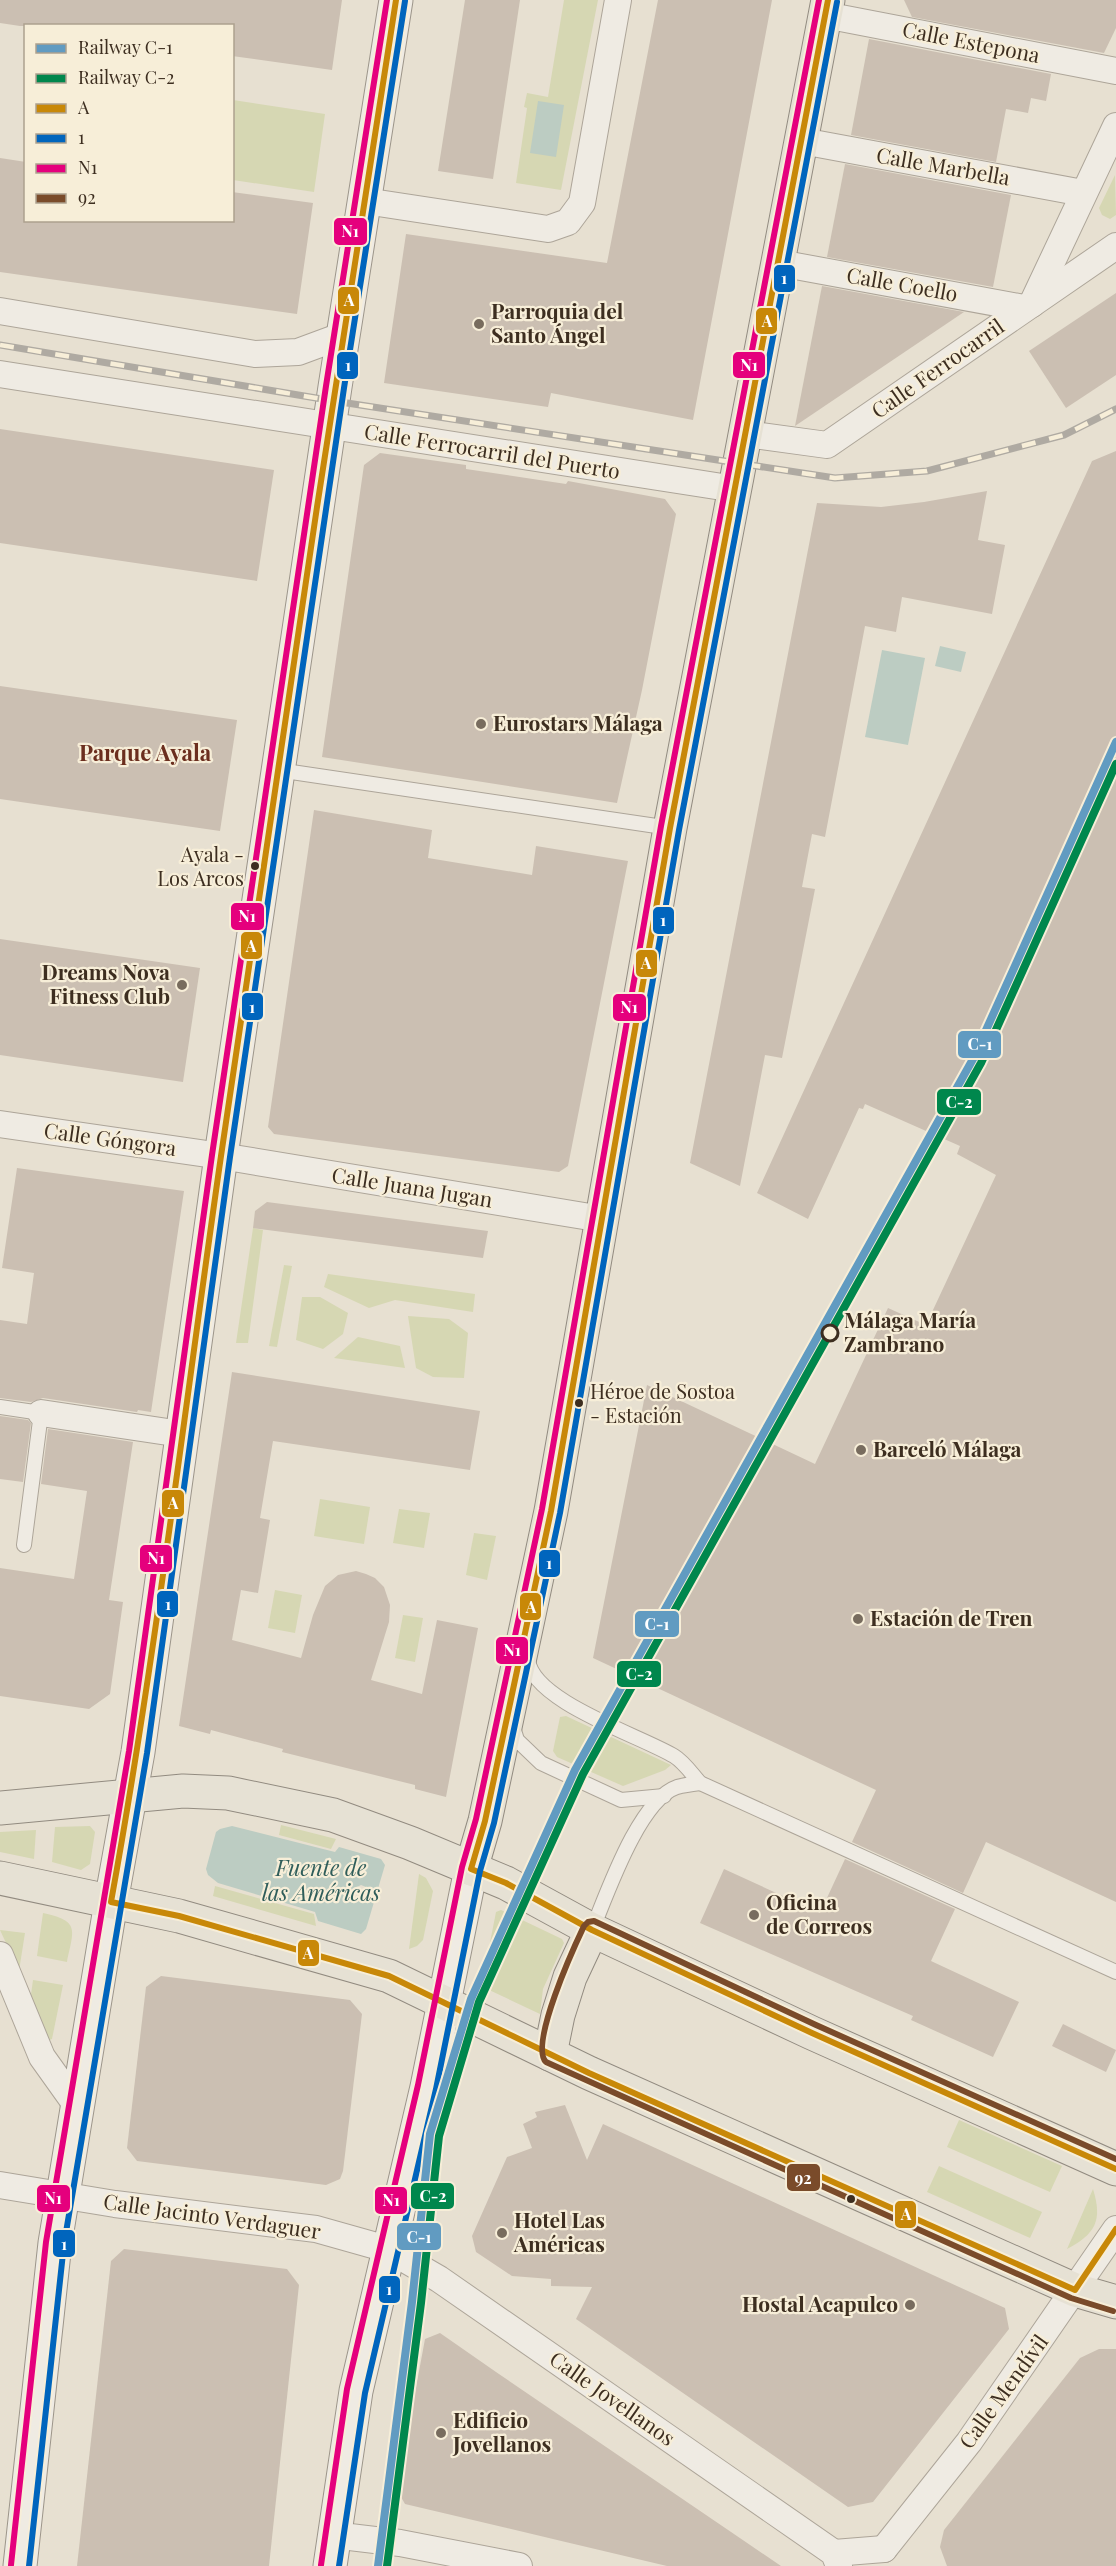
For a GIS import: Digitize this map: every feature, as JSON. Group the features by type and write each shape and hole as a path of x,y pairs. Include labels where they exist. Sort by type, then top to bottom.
{"main road":[{"path":"20,2566 55,2243 111,1902 131,1795 221,1156 396,0"},
{"path":"332,2551 356,2391 387,2249 427,2087 471,1869 485,1821 551,1511 670,828 827,8"},
{"path":"0,1808 183,1791 228,1793 333,1815 506,1884 592,1930 823,2038 1116,2169"},
{"path":"0,1878 179,1916 389,1976 550,2054 1075,2290 1116,2302"},
{"path":"550,2054 558,2015 570,1977 592,1930"}],"street":[{"path":"365,201 548,229 568,222 582,203 618,0"},
{"name":"Calle Estepona","path":"827,8 1116,71"},
{"path":"1028,306 1116,126"},
{"name":"Calle Marbella","path":"802,141 1083,193"},
{"name":"Calle Ferrocarril","path":"746,434 827,445 1116,246"},
{"name":"Calle Coello","path":"779,263 1028,306"},
{"path":"0,311 255,354 298,352 344,335"},
{"name":"Calle Ferrocarril del Puerto","path":"0,374 331,428 735,489"},
{"name":"Calle Góngora","path":"0,1124 221,1156"},
{"name":"Calle Juana Jugan","path":"221,1156 602,1219"},
{"path":"41,1413 181,1434"},
{"path":"0,1955 42,2057 77,2106"},
{"name":"Calle Jacinto Verdaguer","path":"0,2185 116,2204 316,2229 387,2249"},
{"name":"Calle Mendívil","path":"886,2557 969,2442 1116,2229"},
{"name":"Calle Jovellanos","path":"387,2249 439,2279 837,2560 886,2557"},
{"path":"332,2551 400,2543 519,2566"}],"lane":[{"path":"278,770 670,828"},
{"path":"0,1407 41,1413 24,1545"},
{"path":"526,1627 529,1668 557,1698 677,1757 700,1783 1116,1972"},
{"path":"508,1713 517,1740 541,1763 621,1800 664,1796"},
{"path":"592,1930 626,1849 640,1822 675,1787 700,1783"}],"green space":[{"path":"564,0 598,0 561,190 516,183 527,108 524,107 527,93 548,97"},
{"path":"234,100 325,114 314,192 234,180"},
{"path":"1115,175 1116,215 1110,219 1102,215 1099,208"},
{"path":"253,1228 263,1230 248,1343 236,1343"},
{"path":"284,1265 292,1266 277,1347 269,1346"},
{"path":"328,1274 475,1294 473,1312 395,1300 369,1308 324,1287"},
{"path":"302,1297 320,1297 348,1313 343,1334 323,1349 296,1340"},
{"path":"408,1316 449,1319 468,1333 464,1378 433,1377 416,1368"},
{"path":"358,1337 400,1346 405,1368 334,1358"},
{"path":"320,1499 370,1507 364,1544 314,1536"},
{"path":"399,1509 430,1513 424,1548 393,1543"},
{"path":"474,1533 496,1536 487,1580 466,1575"},
{"path":"275,1590 302,1595 295,1633 268,1628"},
{"path":"403,1615 423,1618 415,1662 395,1658"},
{"path":"566,1716 671,1765 665,1770 623,1786 557,1757 553,1751 560,1717"},
{"path":"281,1825 336,1839 331,1849 279,1835"},
{"path":"90,1826 95,1832 90,1864 81,1870 52,1862 55,1827"},
{"path":"36,1830 34,1859 0,1852 0,1832"},
{"path":"419,1874 426,1878 433,1891 423,1940 417,1946 409,1949"},
{"path":"215,1886 314,1914 316,1926 213,1896"},
{"path":"501,1910 562,1939 564,1943 543,1989 540,2014 487,1989 482,1983 496,1912"},
{"path":"43,1913 63,1919 72,1928 67,1962 37,1956"},
{"path":"0,1930 25,1933 19,1971"},
{"path":"33,1980 63,1985 52,2039 47,2041 29,2009"},
{"path":"959,2120 1062,2166 1050,2192 947,2147"},
{"path":"939,2166 1042,2212 1030,2238 927,2192"},
{"path":"1093,2189 1097,2210 1094,2225 1084,2238 1067,2249"}],"water":[{"path":"538,101 564,105 556,157 530,153"},
{"path":"940,646 966,652 961,672 935,666"},
{"path":"882,650 925,658 908,745 865,737"},
{"name":"Fuente de las Américas","path":"232,1826 335,1852 339,1847 381,1859 385,1865 366,1929 361,1934 318,1921 315,1912 218,1883 208,1875 206,1869 216,1832","holes":["361,1885 371,1889 372,1896 369,1902 363,1903 354,1896 357,1887"]}],"building":[{"path":"0,0 342,0 332,70 234,56 234,24 24,24 20,26 0,23"},
{"path":"465,0 520,0 493,179 438,171"},
{"path":"658,0 772,0 693,420 551,393 548,407 384,383 406,234 607,263"},
{"path":"904,0 1116,0 1116,28 1104,53 912,17"},
{"path":"869,39 1051,74 1046,101 1031,98 1028,113 1006,109 996,162 851,135"},
{"path":"0,158 24,162 24,222 234,222 234,192 313,203 297,314 0,272"},
{"path":"845,164 1011,195 993,287 827,257"},
{"path":"822,286 964,312 795,426"},
{"path":"1116,293 1116,375 1066,408 1029,351"},
{"path":"0,429 274,470 257,581 0,543"},
{"path":"1116,451 1116,1902 986,1842 963,1893 852,1842 876,1790 593,1658 647,1385 815,1464 888,1308 926,1325 996,1175 957,1154 960,1146 865,1104 863,1109 859,1108 808,1219 757,1193 1092,461"},
{"path":"380,453 466,465 466,469 566,484 568,481 665,499 676,514 642,690 617,803 322,757 364,465"},
{"path":"987,491 978,540 1005,545 992,614 902,597 896,632 865,626 825,837 812,834 802,887 815,889 782,1058 765,1055 740,1186 690,1163 817,503 881,507"},
{"path":"0,686 237,720 220,831 0,799"},
{"path":"314,810 432,830 428,858 532,875 536,846 628,861 568,1166 559,1172 274,1134 268,1127"},
{"path":"0,939 200,968 183,1082 0,1055"},
{"path":"17,1168 184,1191 151,1412 43,1398 31,1402 0,1398 0,1320 27,1324 34,1273 2,1268"},
{"path":"267,1202 488,1231 483,1258 253,1228 255,1211"},
{"path":"232,1372 480,1411 470,1470 273,1441 260,1518 270,1520 258,1593 241,1590 232,1640 301,1658 313,1615 325,1586 338,1575 356,1571 375,1578 384,1587 390,1605 389,1622 371,1680 422,1694 437,1620 478,1628 446,1797 415,1789 415,1785 282,1752 283,1749 211,1730 210,1734 179,1726"},
{"path":"0,1416 28,1420 31,1423 23,1482 0,1479"},
{"path":"48,1429 133,1442 109,1600 123,1602 110,1694 89,1709 0,1696 0,1568 74,1579 87,1491 41,1484"},
{"path":"845,1859 955,1909 931,1961 1019,2002 993,2057 911,2020 913,2016 700,1923 724,1869 820,1913"},
{"path":"161,1976 350,2000 362,2014 343,2171 340,2179 326,2185 137,2161 127,2148 146,1987"},
{"path":"1063,2024 1116,2050 1106,2072 1052,2046"},
{"path":"565,2105 587,2160 603,2124 1005,2308 1009,2329 873,2502 848,2507 576,2319 592,2287 551,2286 551,2279 512,2276 476,2252 472,2236 507,2157 532,2148 523,2124 537,2117 535,2112"},
{"path":"124,2249 287,2269 299,2285 269,2566 77,2566 111,2261"},
{"path":"440,2333 781,2566 667,2566 405,2504 397,2490 425,2339"},
{"path":"1099,2349 1116,2349 1116,2566 947,2566 940,2547 944,2530 1080,2358"}],"railway":[{"path":"0,345 334,401 835,478 927,471 1064,435 1116,409"}],"rail line":[{"name":"C-1","path":"378,2566 412,2302 430,2134 471,1999 575,1770 973,1059 1116,742"},
{"name":"C-2","path":"387,2566 421,2303 439,2136 479,2002 583,1774 981,1063 1116,764"}],"transit line":[{"name":"N1","path":"11,2565 46,2242 129,1751 212,1155 326,386 387,0"},
{"name":"A","path":"396,0 284,722 156,1623 111,1902 179,1916 389,1976 589,2073 1075,2290 1116,2229"},
{"name":"N1","path":"321,2565 347,2389 418,2085 462,1867 476,1819 542,1509 661,826 819,0"},
{"name":"A","path":"828,0 670,828 551,1511 485,1821 471,1869 506,1883 592,1930 812,2033 1116,2169"},
{"name":"1","path":"29,2566 64,2244 147,1753 230,1157 344,388 405,1"},
{"name":"1","path":"339,2566 365,2393 436,2089 480,1871 494,1823 560,1513 679,830 837,2"},
{"name":"92","path":"1113,2311 1071,2298 546,2062 542,2052 543,2037 571,1954 584,1926 594,1921 816,2025 1116,2159"}],"place":[{"name":"Parroquia del Santo Ángel","path":"479,324"},
{"name":"Eurostars Málaga","path":"481,724"},
{"name":"Ayala - Los Arcos","path":"255,866"},
{"name":"Dreams Nova Fitness Club","path":"182,985"},
{"name":"Málaga María Zambrano","path":"830,1333"},
{"name":"Héroe de Sostoa - Estación","path":"579,1403"},
{"name":"Barceló Málaga","path":"861,1450"},
{"name":"Estación de Tren","path":"858,1619"},
{"name":"Oficina de Correos","path":"754,1915"},
{"name":"Hotel Las Américas","path":"502,2233"},
{"name":"Hostal Acapulco","path":"910,2305"},
{"name":"Edificio Jovellanos","path":"441,2433"}],"district":[{"name":"Parque Ayala","path":"145,753"}]}
